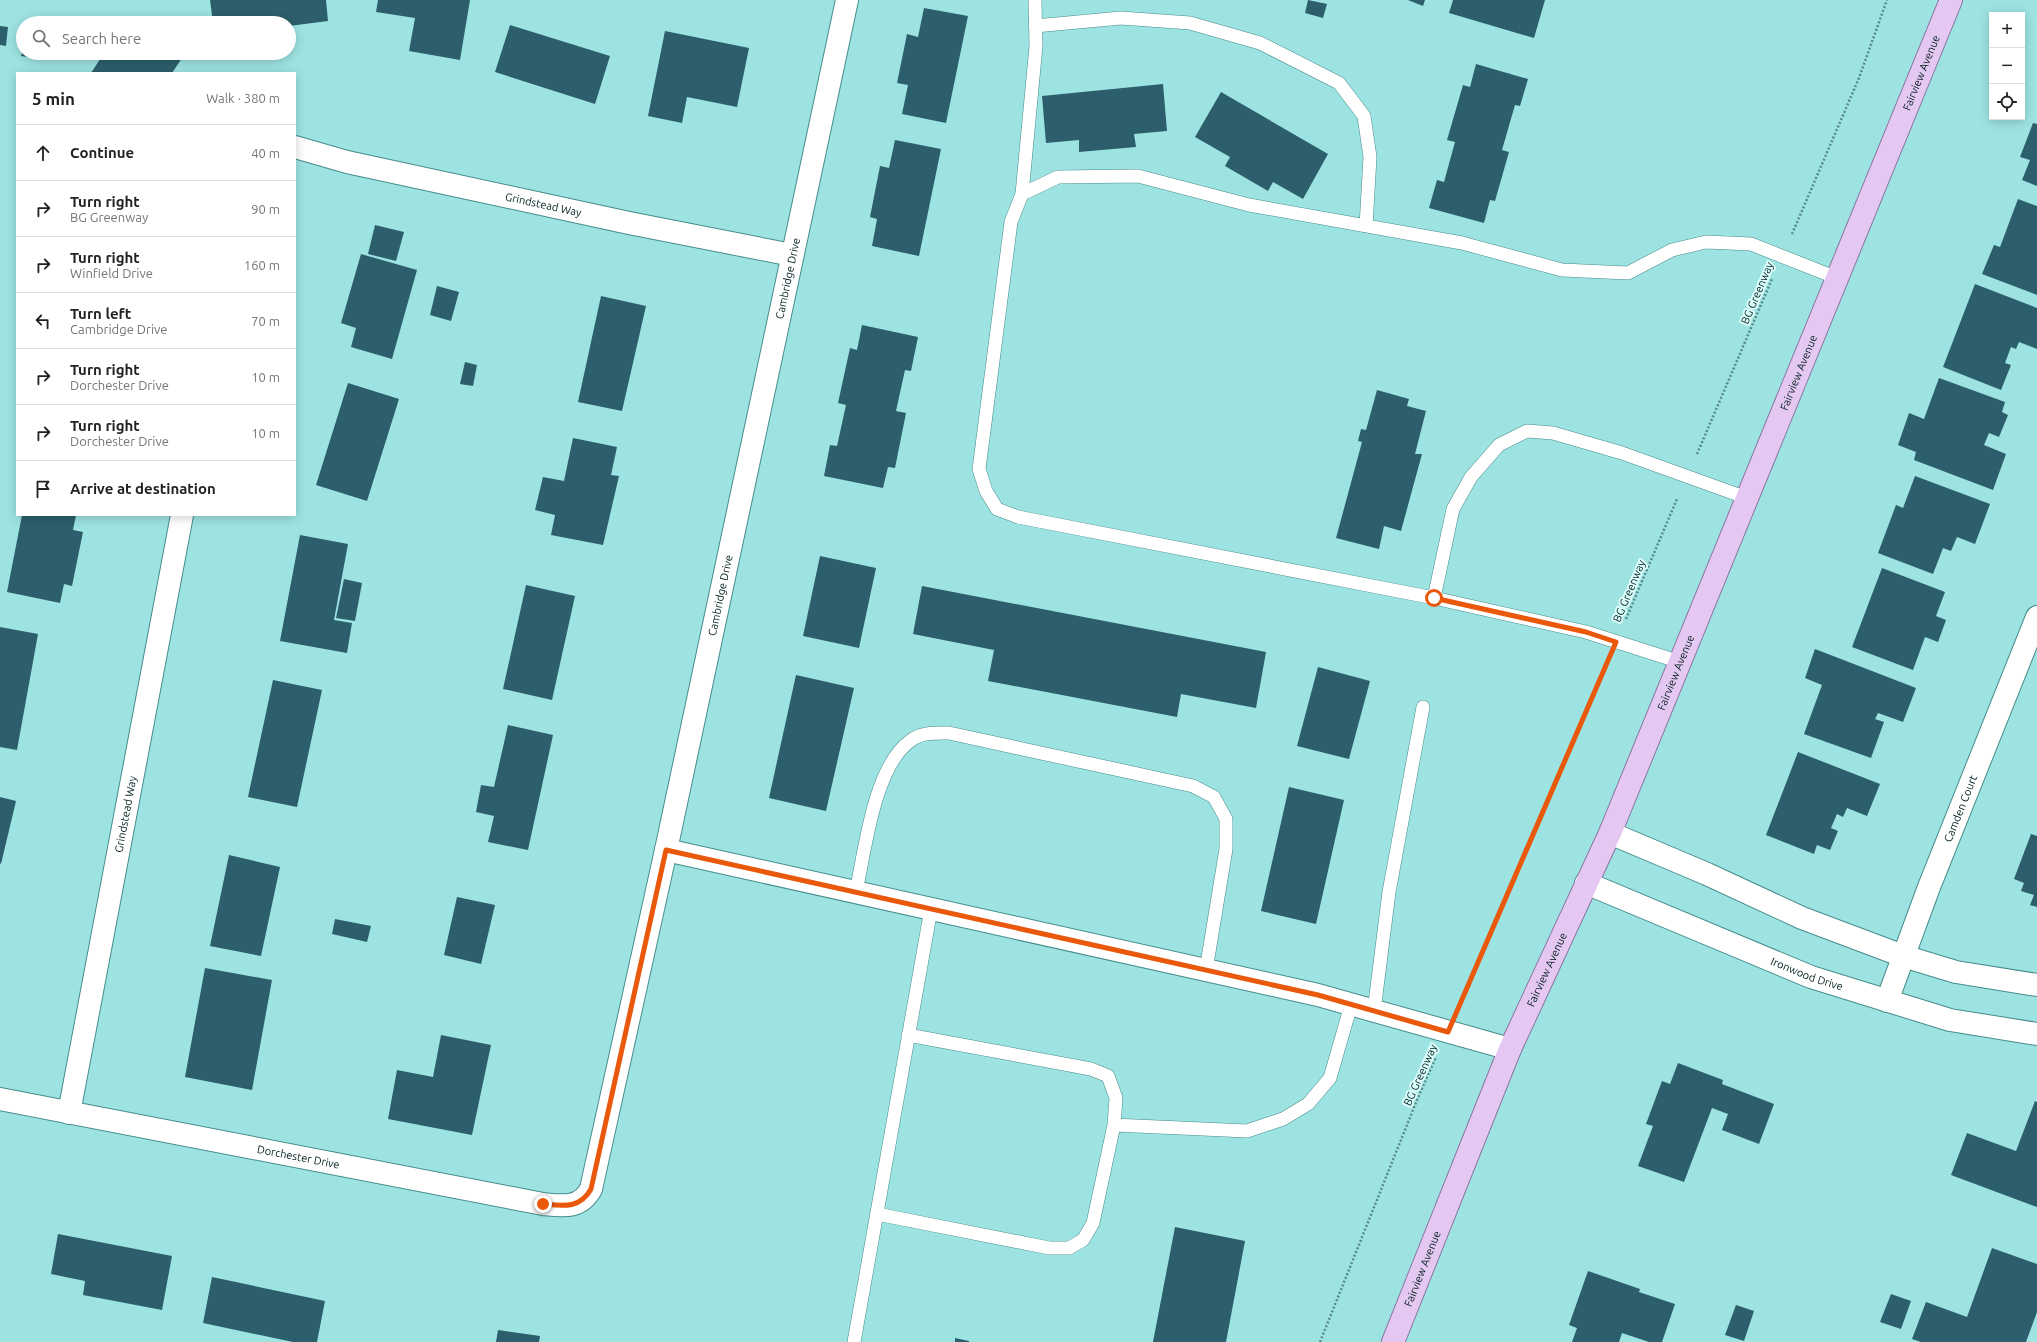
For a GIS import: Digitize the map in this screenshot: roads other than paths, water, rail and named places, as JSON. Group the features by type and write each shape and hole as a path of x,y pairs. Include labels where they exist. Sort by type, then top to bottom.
{"main road":[{"name":"Fairview Avenue","path":"1393,1342 1510,1049 1610,833 1951,0"}],"street":[{"name":"Cambridge Drive","path":"591,1189 666,850 847,0"},
{"name":"Grindstead Way","path":"296,147 354,164 629,223 792,255"},
{"name":"Grindstead Way","path":"69,1113 182,516"},
{"name":"Camden Court","path":"1887,1001 1903,956 2037,616"},
{"path":"1610,833 1707,874 1802,918 1903,956 1956,972 2037,985"},
{"path":"666,850 1318,995 1510,1049"},
{"name":"Ironwood Drive","path":"1586,883 1811,977 1950,1020 2037,1034"},
{"name":"Dorchester Drive","path":"0,1099 543,1204 568,1206 576,1204 583,1200 591,1189"}],"lane":[{"path":"1035,0 1036,46 1022,194 1011,222 979,469 986,491 997,509 1018,517 1434,598 1586,632 1680,662"},
{"path":"1035,26 1122,18 1190,23 1260,43 1340,83 1364,116 1370,157 1366,226"},
{"path":"1022,194 1058,177 1138,176 1249,205 1462,242 1562,270 1628,273 1672,250 1706,242 1751,244 1837,278"},
{"path":"1434,598 1453,509 1472,477 1499,445 1527,431 1553,433 1622,453 1747,498"},
{"path":"1374,1011 1389,892 1423,707"},
{"path":"856,892 876,802 886,774 896,756 911,740 929,733 949,733 1193,786 1214,797 1226,819 1226,849 1206,970"},
{"path":"854,1342 931,909"},
{"path":"1114,1125 1247,1131 1283,1120 1308,1104 1330,1078 1352,1005"},
{"path":"877,1214 1049,1248 1068,1248 1083,1240 1093,1223 1114,1125 1116,1098 1108,1076 1091,1069 908,1036"}]}
